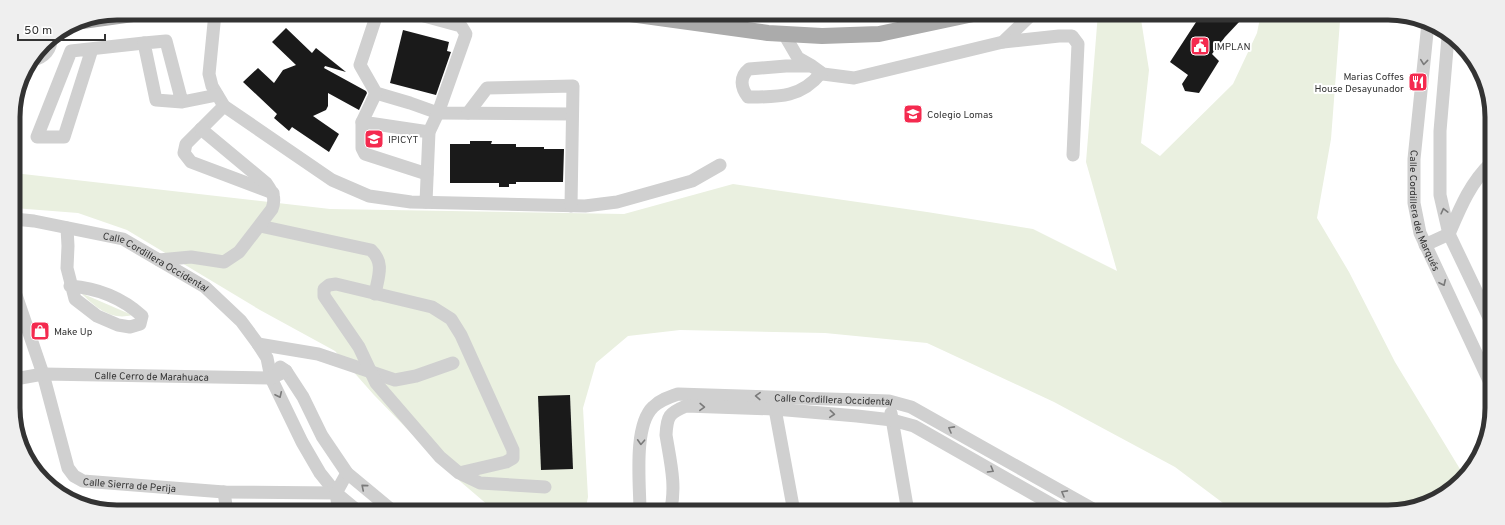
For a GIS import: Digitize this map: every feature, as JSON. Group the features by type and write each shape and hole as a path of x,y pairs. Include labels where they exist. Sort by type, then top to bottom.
{"main road":[{"path":"674,20 768,33 822,36 879,34 945,20"}],"street":[{"path":"214,20 209,74 212,86 221,101 332,180 369,196 411,202 585,206 617,202 692,181 720,165"},
{"path":"375,20 360,66 376,93 438,113 572,114"},
{"path":"426,202 429,132 438,113 466,34 461,26 439,20"},
{"path":"1003,42 1026,20"},
{"name":"Calle Cordillera del Marqués","path":"1427,29 1414,159 1414,203 1420,234 1485,372"},
{"path":"784,34 798,58 816,70"},
{"path":"816,70 813,84 790,94 767,97 748,97 743,90 743,76 749,68 786,66 816,70 854,78 1003,42 1072,36 1078,44 1073,155"},
{"path":"92,49 64,137 37,137 71,51 166,41 182,102"},
{"name":"Calle Cordillera del Marqués","path":"1448,41 1440,131 1440,195 1449,234 1485,309"},
{"path":"144,43 156,100 182,102 221,101"},
{"path":"41,57 48,52 52,45"},
{"path":"468,113 487,88 573,86 571,206"},
{"path":"376,93 362,122 362,148 365,154 427,174"},
{"path":"221,101 201,128 186,144 184,153 191,162 274,193"},
{"path":"362,122 429,132"},
{"path":"159,260 191,257 224,262 239,252 272,209 275,201 274,193 266,183 201,128"},
{"path":"1425,245 1449,234 1462,203 1480,174 1485,169"},
{"name":"Calle Cordillera Occidental","path":"20,220 34,221 123,239 205,287 241,321 258,344 267,358 271,378 302,442 320,473 336,493 351,505"},
{"path":"260,226 371,250 377,256 380,265 375,294"},
{"path":"67,228 68,246 66,268 70,286 75,299 97,316 130,327 140,324 142,316 133,308 111,296 85,287 70,286"},
{"path":"459,473 506,462 513,458 513,450 461,335 451,319 432,308 336,284 329,285 324,289 324,296 359,347 376,383 440,457 459,473 480,483 545,487"},
{"name":"Calle Sierra de Perija","path":"20,307 43,374 68,468 74,476 83,481 224,492 336,493"},
{"path":"258,344 318,354 395,380 416,376 452,363"},
{"name":"Calle Cordillera Occidental","path":"267,358 286,371 303,397 322,436 347,473 386,505"},
{"name":"Calle Cerro de Marahuaca","path":"20,378 43,374 271,378 286,371"},
{"name":"Calle Cordillera Occidental","path":"640,505 640,440 642,426 646,415 654,406 662,400 678,394 889,401 912,407 1086,505"},
{"path":"889,401 907,505"},
{"name":"Calle Cordillera Occidental","path":"674,505 674,486 666,435 668,419 674,411 686,406 775,409 892,420 914,426 1053,505"},
{"path":"775,409 793,505"},
{"path":"339,505 336,493 347,473"},
{"path":"224,492 226,505"}],"green space":[{"path":"1097,20 1141,20 1149,70 1141,143 1160,156 1233,84 1257,33 1260,20 1340,20 1331,139 1317,218 1349,272 1395,362 1461,471 1457,477 1447,485 1425,498 1413,502 1394,505 1226,505 1175,467 1054,402 927,343 825,333 680,330 628,336 596,363 583,408 588,497 586,505 488,505 448,471 374,395 335,351 260,310 127,230 78,213 20,208 20,174 330,209 624,214 733,184 1033,229 1117,271 1086,162"},
{"path":"81,293 132,315 117,316 104,312"}],"building":[{"name":"IMPLAN","path":"1197,20 1214,20 1218,22 1220,20 1240,21 1212,54 1219,61 1199,93 1185,91 1182,84 1188,75 1170,62"},
{"path":"286,28 312,53 316,48 346,72 325,66 324,68 366,91 367,93 359,110 328,93 328,106 326,110 313,116 339,134 329,152 292,127 289,131 274,118 277,114 243,82 258,68 274,83 283,70 296,65 272,42"},
{"path":"403,30 449,42 447,51 451,52 436,95 390,83"},
{"path":"470,141 492,141 491,144 516,144 516,147 564,149 563,182 516,182 516,184 509,184 509,187 499,187 499,183 450,183 450,144 470,144"},
{"path":"570,395 573,469 541,470 538,396"}],"place":[{"name":"IMPLAN","path":"1200,46"},
{"name":"Marias Coffes House Desayunador","path":"1418,82"},
{"name":"Colegio Lomas","path":"913,114"},
{"name":"IPICYT","path":"374,139"},
{"name":"Make Up","path":"40,331"}]}
